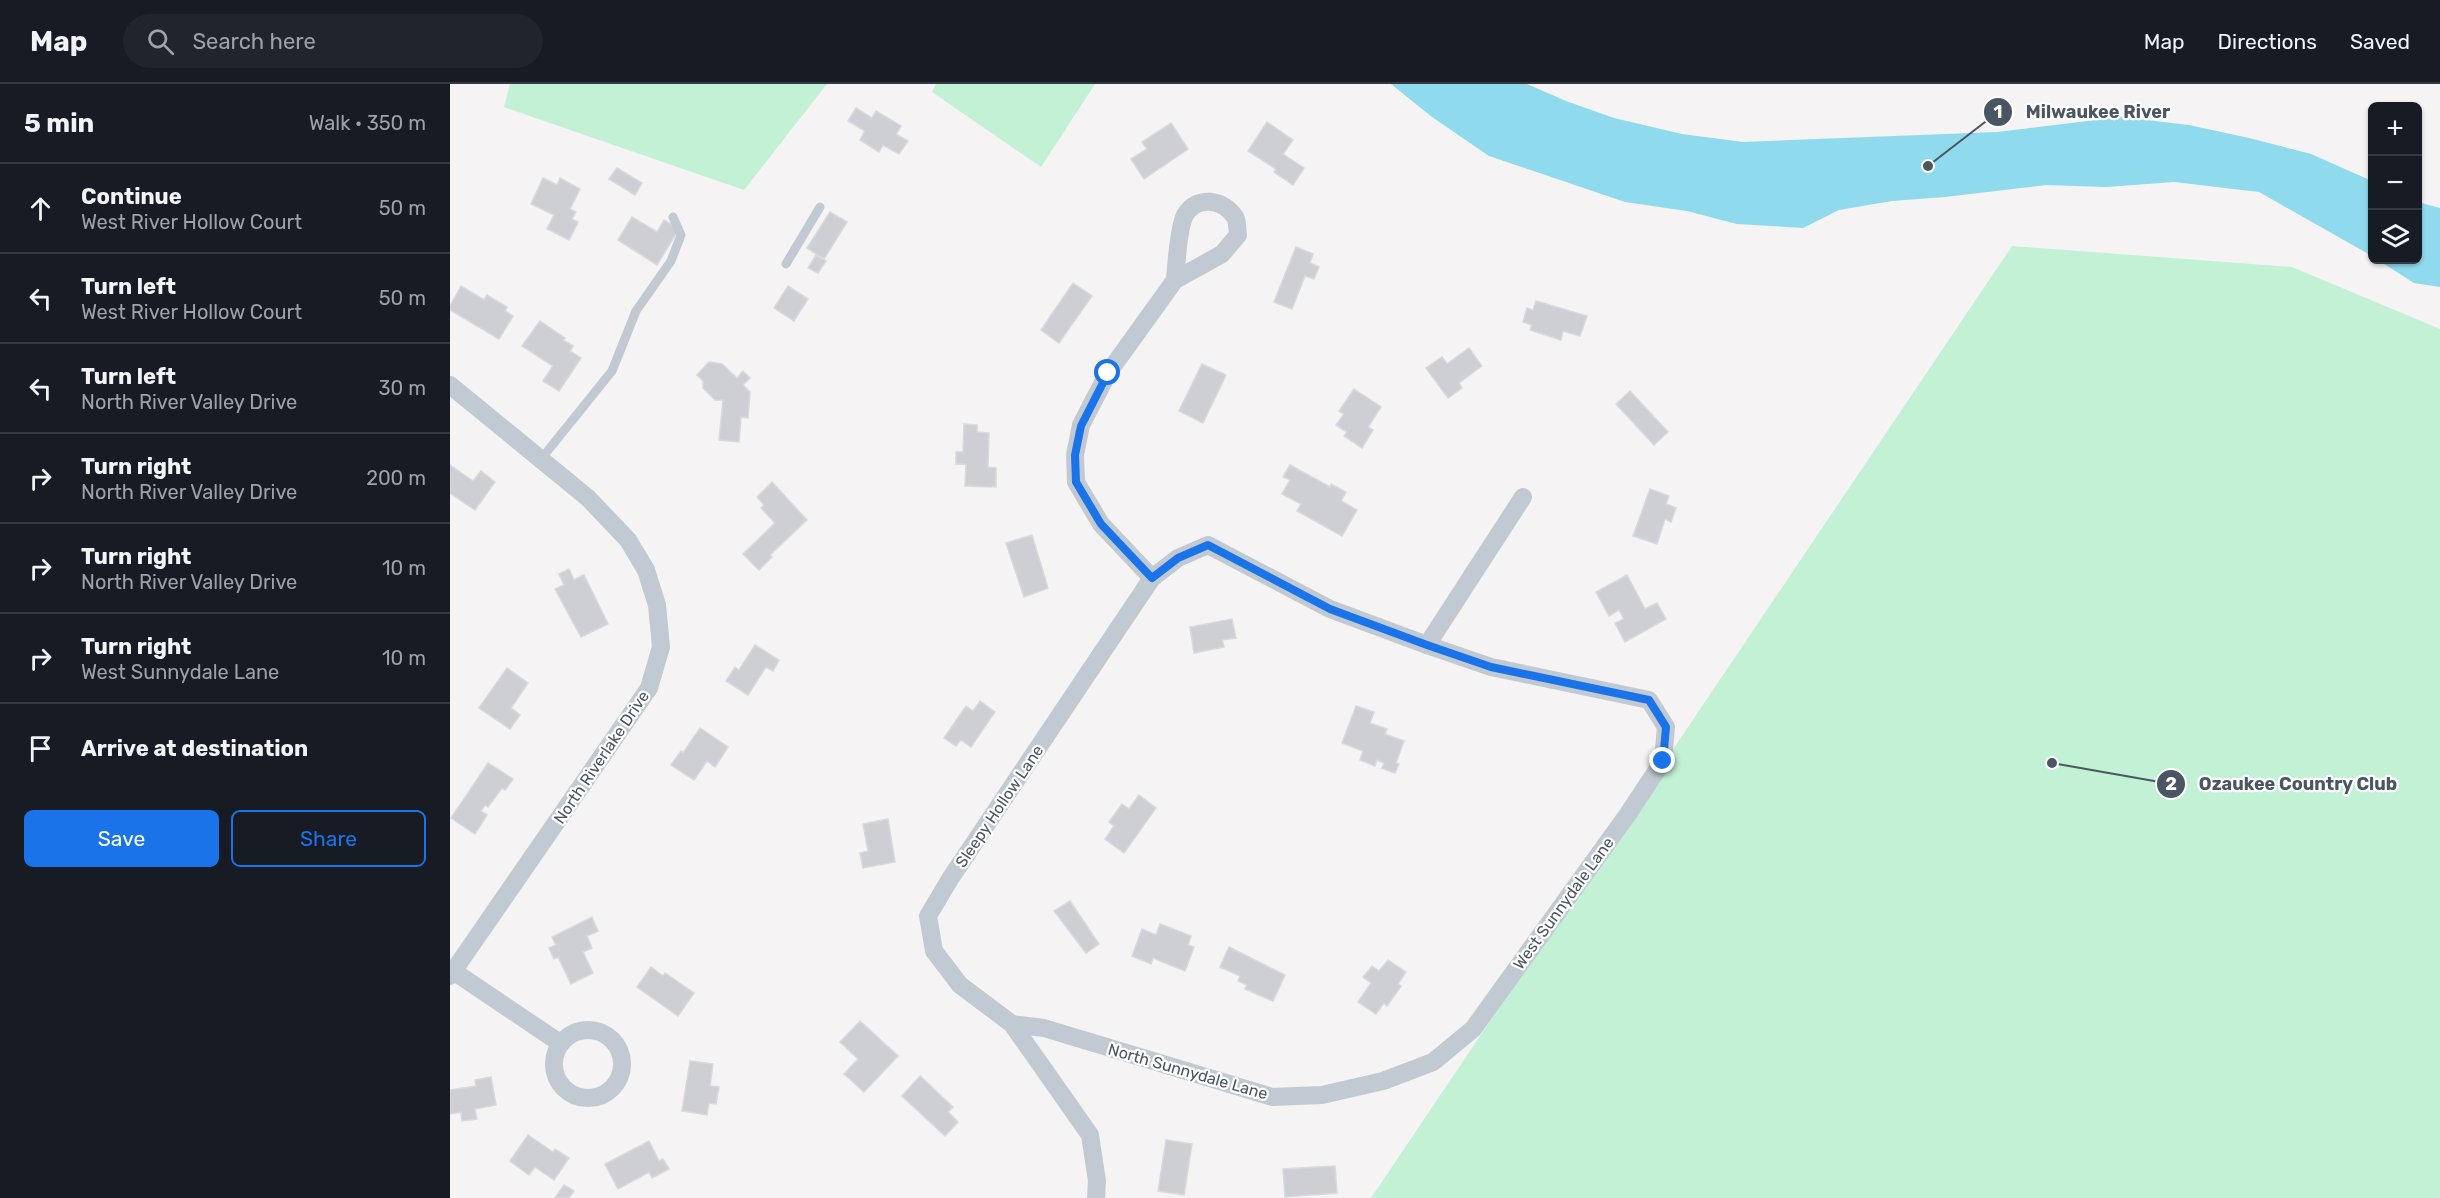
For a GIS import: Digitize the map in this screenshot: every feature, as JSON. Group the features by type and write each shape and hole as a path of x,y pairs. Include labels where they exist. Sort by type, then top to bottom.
{"street":[{"path":"1152,578 1101,524 1076,482 1075,455 1081,426 1108,373 1175,280"},
{"name":"North Riverlake Drive","path":"450,385 588,498 628,540 646,570 657,605 661,647 649,688 452,973"},
{"path":"1427,645 1523,497"},
{"name":"Sleepy Hollow Lane","path":"1012,1024 960,985 934,951 928,916 950,879 1152,578 1178,558 1208,545 1330,609 1427,645"},
{"name":"West Sunnydale Lane","path":"1427,645 1491,667 1649,700 1666,727 1663,761 1628,814 1473,1029 1433,1062"},
{"path":"452,973 560,1044"},
{"path":"1012,1024 1090,1135 1096,1190"},
{"name":"North Sunnydale Lane","path":"1012,1024 1044,1028 1272,1097 1322,1095 1383,1081 1433,1062"}],"lane":[{"path":"786,264 820,207"},
{"path":"541,459 612,371 636,311 671,261 681,235 673,217"}],"green space":[{"path":"510,84 827,84 744,190 504,107"},
{"path":"936,84 1095,84 1041,167 932,92"},
{"path":"2012,246 2292,267 2440,329 2440,1198 1371,1198"}],"water":[{"path":"1391,84 1527,84 1614,118 1682,134 1743,142 1997,132 2121,117 2189,125 2311,154 2368,179 2368,254 2259,192 2174,182 2106,187 2046,185 1892,201 1839,210 1803,228 1737,224 1687,211 1625,202 1489,156 1432,117"},
{"path":"2422,203 2440,208 2440,287 2414,283 2384,264 2422,264"}],"building":[{"path":"856,108 872,118 876,111 901,126 896,134 908,141 899,154 883,145 879,152 860,140 865,131 848,121"},
{"path":"1267,122 1293,140 1283,154 1304,168 1293,185 1274,172 1276,169 1248,151"},
{"path":"1171,123 1188,149 1144,179 1131,159 1147,149 1142,142"},
{"path":"617,168 642,183 635,195 609,179"},
{"path":"543,178 557,185 560,178 580,189 570,209 576,212 572,219 578,222 569,240 547,229 554,215 531,204"},
{"path":"830,212 847,222 824,259 807,248"},
{"path":"632,217 657,232 664,220 679,229 657,265 618,240"},
{"path":"1296,247 1313,254 1310,263 1319,267 1314,279 1305,276 1292,309 1274,302"},
{"path":"816,255 826,261 818,273 808,268"},
{"path":"1073,283 1092,296 1059,343 1041,330"},
{"path":"461,286 484,300 487,295 507,307 505,311 513,316 499,339 450,310"},
{"path":"788,286 808,299 794,321 774,308"},
{"path":"1536,301 1587,316 1580,336 1563,331 1561,340 1530,330 1532,325 1523,322 1527,308 1533,310"},
{"path":"540,321 565,338 563,340 573,346 570,351 581,358 559,391 543,381 553,366 522,346"},
{"path":"1469,348 1482,366 1459,383 1462,388 1448,398 1426,368 1442,357 1447,364"},
{"path":"709,362 722,364 737,378 743,371 750,378 743,385 750,392 748,418 741,417 739,442 719,440 723,400 715,400 703,388 703,381 697,375"},
{"path":"1202,364 1226,375 1203,423 1179,411"},
{"path":"1354,389 1381,407 1368,427 1373,430 1362,448 1344,436 1347,432 1336,425 1344,414 1339,411"},
{"path":"1630,391 1668,432 1654,445 1616,404"},
{"path":"964,424 977,425 977,432 989,433 988,467 996,468 996,487 965,486 966,464 956,464 956,452 963,452"},
{"path":"450,465 473,481 481,471 495,482 475,510 450,493"},
{"path":"1290,465 1330,487 1331,484 1346,492 1341,501 1357,510 1342,536 1297,511 1301,504 1282,494 1290,480 1283,477"},
{"path":"772,482 807,520 770,555 772,557 759,570 743,554 775,523 761,508 764,505 757,497"},
{"path":"1650,489 1669,496 1666,504 1676,508 1671,522 1665,519 1657,544 1633,536"},
{"path":"1032,535 1048,588 1024,597 1006,543"},
{"path":"569,569 574,580 584,575 608,624 581,637 555,589 564,585 559,574"},
{"path":"1627,575 1645,609 1657,603 1666,619 1625,642 1615,623 1624,619 1619,610 1609,616 1596,592"},
{"path":"1232,619 1236,638 1222,640 1224,647 1194,653 1190,627"},
{"path":"755,645 779,660 773,671 766,667 748,695 726,681 735,667 739,670"},
{"path":"507,668 528,683 511,708 520,715 510,729 479,708"},
{"path":"980,701 995,712 971,747 961,740 956,746 944,738 966,706 973,711"},
{"path":"1356,706 1374,712 1370,723 1387,729 1385,734 1404,741 1395,773 1382,768 1384,763 1377,760 1375,766 1360,760 1363,751 1342,743"},
{"path":"700,728 728,747 715,767 707,761 694,780 671,765 681,751 683,753"},
{"path":"488,763 513,779 505,790 502,788 488,807 485,805 481,811 487,815 475,834 451,818"},
{"path":"1139,795 1156,808 1124,853 1105,839 1114,826 1109,822 1122,804 1129,809"},
{"path":"888,819 895,862 863,868 860,853 868,851 863,824"},
{"path":"1070,901 1099,944 1086,953 1054,911"},
{"path":"592,917 598,931 587,936 592,948 583,952 593,973 571,984 558,957 554,959 549,948 556,945 552,937"},
{"path":"1160,924 1191,936 1188,945 1194,947 1185,971 1153,958 1151,964 1132,956 1142,929 1156,935"},
{"path":"1229,947 1285,975 1273,1001 1245,989 1247,985 1238,981 1240,976 1220,967"},
{"path":"1388,960 1406,972 1398,984 1401,986 1387,1006 1384,1003 1376,1014 1358,1002 1371,983 1363,977 1372,966 1379,971"},
{"path":"651,967 663,976 665,973 694,993 678,1016 637,987"},
{"path":"860,1021 898,1056 864,1092 844,1074 858,1059 840,1042"},
{"path":"690,1061 713,1064 710,1086 719,1087 716,1104 709,1103 707,1115 682,1111"},
{"path":"920,1076 953,1107 948,1112 958,1122 945,1136 902,1096"},
{"path":"491,1077 496,1105 475,1109 477,1119 462,1121 461,1112 450,1114 450,1090 476,1086 475,1080"},
{"path":"528,1135 553,1152 555,1149 569,1158 554,1180 535,1167 529,1175 510,1161"},
{"path":"1166,1140 1192,1144 1184,1195 1158,1191"},
{"path":"649,1141 659,1161 663,1159 669,1169 652,1178 649,1172 618,1189 605,1164"},
{"path":"1335,1166 1337,1193 1285,1197 1283,1169"},
{"path":"564,1185 574,1191 569,1198 555,1198"}],"place":[{"name":"Milwaukee River","path":"1928,166"},
{"name":"Ozaukee Country Club","path":"2052,763"}],"route":[{"path":"1108,373 1081,426 1075,455 1076,482 1101,524 1152,578 1178,558 1208,545 1330,609 1427,645 1491,667 1649,700 1666,727 1663,761"}]}
